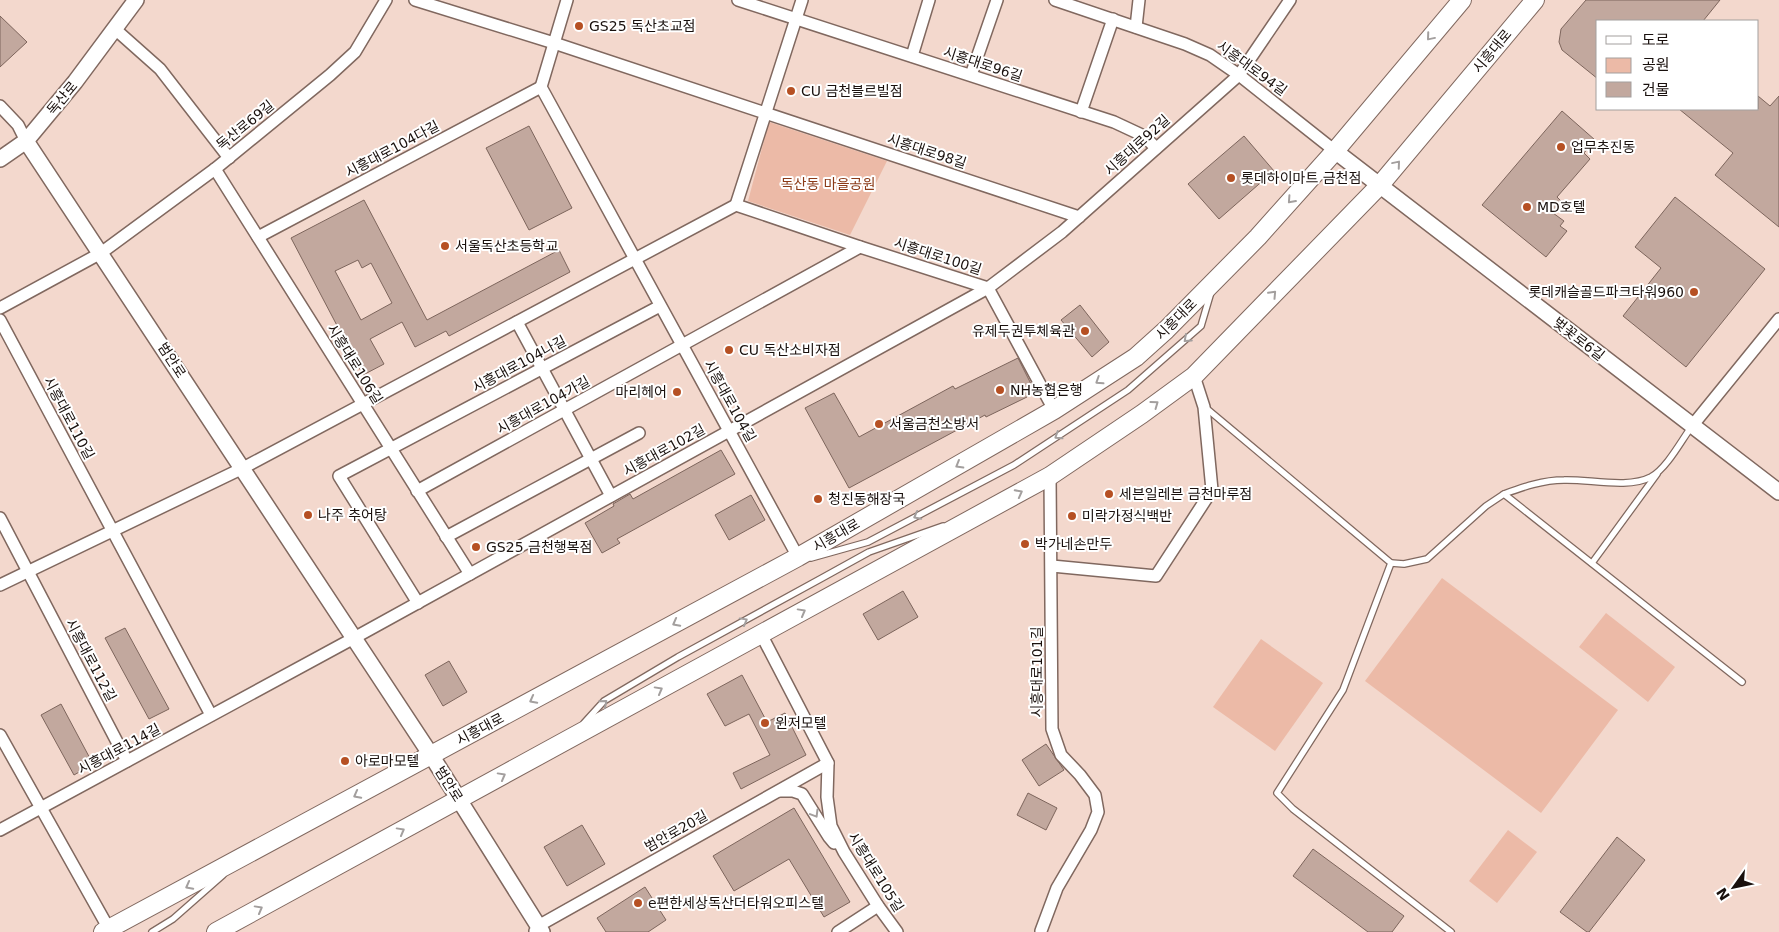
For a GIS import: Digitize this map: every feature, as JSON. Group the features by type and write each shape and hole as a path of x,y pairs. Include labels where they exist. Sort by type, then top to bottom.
{"main road":[{"name":"독산로","path":"0,159 26,141 75,82 136,0"},
{"name":"시흥대로","path":"106,930 798,557 1054,410 1136,357 1166,330 1258,237 1335,151 1462,0"},
{"name":"시흥대로","path":"216,932 1050,476 1142,414 1194,376 1303,262 1351,216 1380,185 1535,0"},
{"name":"범안로","path":"26,141 431,755 538,930"},
{"name":"벚꽃로6길","path":"1335,151 1779,492"}],"street":[{"name":"독산로69길","path":"101,252 215,169 330,76 355,52 386,0"},
{"name":"시흥대로98길","path":"415,0 554,43 1079,217"},
{"path":"541,87 567,0"},
{"name":"시흥대로96길","path":"738,0 1114,122 1144,136 1156,148"},
{"path":"0,585 243,468 736,205 802,0"},
{"path":"912,56 929,0"},
{"path":"971,76 997,0"},
{"name":"시흥대로94길","path":"1055,0 1185,44 1210,55 1239,75 1335,151"},
{"path":"1136,27 1139,0"},
{"name":"시흥대로92길","path":"988,288 1079,217 1239,75 1285,2"},
{"path":"1081,112 1112,19"},
{"path":"115,29 160,69 229,158"},
{"name":"시흥대로104다길","path":"258,237 541,87"},
{"name":"시흥대로104길","path":"541,87 798,557"},
{"path":"0,106 18,125 26,141"},
{"name":"시흥대로106길","path":"215,169 470,574"},
{"name":"시흥대로100길","path":"736,205 988,288 1054,410"},
{"path":"682,346 860,247"},
{"path":"0,308 101,252"},
{"name":"시흥대로102길","path":"354,638 988,288"},
{"name":"시흥대로104나길","path":"418,603 340,476 660,306"},
{"name":"시흥대로110길","path":"0,320 211,715"},
{"path":"1692,426 1779,320"},
{"path":"517,322 611,496"},
{"name":"시흥대로104가길","path":"417,490 682,346"},
{"path":"1052,566 1156,576 1212,490 1204,407 1194,376"},
{"path":"446,537 639,433"},
{"name":"시흥대로101길","path":"1041,932 1057,888 1091,830 1098,812 1095,796 1080,775 1061,755 1052,729 1050,476"},
{"name":"시흥대로112길","path":"0,518 127,761"},
{"name":"시흥대로105길","path":"761,634 828,763 827,797 831,826 844,852 897,932"},
{"path":"211,715 354,638"},
{"name":"시흥대로114길","path":"0,830 211,715"},
{"path":"0,735 106,930"},
{"name":"범안로20길","path":"538,930 828,763"},
{"path":"778,791 793,791 802,794 828,837 844,852"},
{"path":"838,932 878,906"}],"lane":[{"path":"781,566 868,542 1014,464 1128,390 1202,326 1214,281"},
{"path":"1204,407 1391,562 1404,564 1427,559 1486,506 1504,494 1542,482 1563,480 1641,481 1660,470"},
{"path":"1592,563 1692,426"},
{"path":"1504,494 1742,682"},
{"path":"571,738 604,701 686,653 861,556 931,529 976,516"},
{"path":"1391,562 1343,690 1277,793 1293,809 1451,932"},
{"path":"152,932 173,919 247,854"}],"green space":[{"name":"독산동 마을공원","path":"769,122 887,161 850,235 748,201"},
{"path":"1442,578 1618,710 1541,813 1365,681"},
{"path":"1606,613 1675,667 1648,702 1579,647"},
{"path":"1261,639 1323,683 1275,751 1213,707"},
{"path":"1508,830 1537,852 1497,903 1469,881"}],"building":[{"path":"1586,0 1720,0 1704,20 1596,20 1596,77 1562,50 1559,42 1561,29"},
{"path":"0,16 27,42 0,67"},
{"path":"1779,96 1779,227 1715,175 1733,153 1680,110 1759,110 1759,97 1770,106"},
{"path":"1562,111 1595,140 1584,153 1590,159 1557,197 1562,202 1553,213 1564,221 1560,226 1567,231 1546,257 1482,205"},
{"path":"529,126 572,208 529,230 486,148"},
{"name":"롯데하이마트 금천점","path":"1244,136 1274,171 1219,219 1188,184"},
{"name":"롯데캐슬골드파크타워960","path":"1675,197 1765,269 1686,367 1623,316 1661,268 1635,247"},
{"path":"364,200 427,320 559,250 570,272 449,336 446,331 415,347 402,322 370,339 384,364 363,375 291,238","holes":["358,260 362,268 371,263 392,303 361,320 335,271"]},
{"name":"유제두권투체육관","path":"1080,305 1109,342 1092,357 1061,320"},
{"path":"1018,358 1032,386 1027,397 986,417 985,415 849,488 805,408 834,393 859,437 953,386 955,389"},
{"path":"721,450 735,474 617,539 620,543 602,553 585,523 630,494 633,499"},
{"path":"751,495 765,520 729,540 715,515"},
{"path":"903,591 918,617 878,640 863,614"},
{"path":"125,628 169,709 149,719 105,638"},
{"path":"449,661 467,692 443,706 425,675"},
{"path":"742,675 767,722 785,713 806,755 741,789 733,773 770,755 749,714 725,726 707,694"},
{"path":"61,704 93,764 74,775 41,715"},
{"path":"1046,744 1064,770 1039,786 1022,760"},
{"path":"1028,793 1057,808 1046,830 1017,815"},
{"path":"794,808 850,902 824,917 789,859 734,891 713,856"},
{"path":"582,825 605,864 567,886 544,847"},
{"path":"1617,837 1645,860 1589,932 1587,932 1560,912"},
{"path":"1313,849 1404,916 1392,932 1368,932 1293,876"},
{"name":"e편한세상독산더타워오피스텔","path":"645,887 666,920 648,932 606,932 597,918"}],"place":[{"name":"GS25 독산초교점","path":"579,26"},
{"name":"CU 금천블르빌점","path":"791,91"},
{"name":"업무추진동","path":"1561,147"},
{"name":"롯데하이마트 금천점","path":"1231,178"},
{"name":"MD호텔","path":"1527,207"},
{"name":"서울독산초등학교","path":"445,246"},
{"name":"롯데캐슬골드파크타워960","path":"1694,292"},
{"name":"유제두권투체육관","path":"1085,331"},
{"name":"CU 독산소비자점","path":"729,350"},
{"name":"NH농협은행","path":"1000,390"},
{"name":"마리헤어","path":"677,392"},
{"name":"서울금천소방서","path":"879,424"},
{"name":"세븐일레븐 금천마루점","path":"1109,494"},
{"name":"청진동해장국","path":"818,499"},
{"name":"나주 추어탕","path":"308,515"},
{"name":"미락가정식백반","path":"1072,516"},
{"name":"박가네손만두","path":"1025,544"},
{"name":"GS25 금천행복점","path":"476,547"},
{"name":"윈저모텔","path":"765,723"},
{"name":"아로마모텔","path":"345,761"},
{"name":"e편한세상독산더타워오피스텔","path":"638,903"}]}
